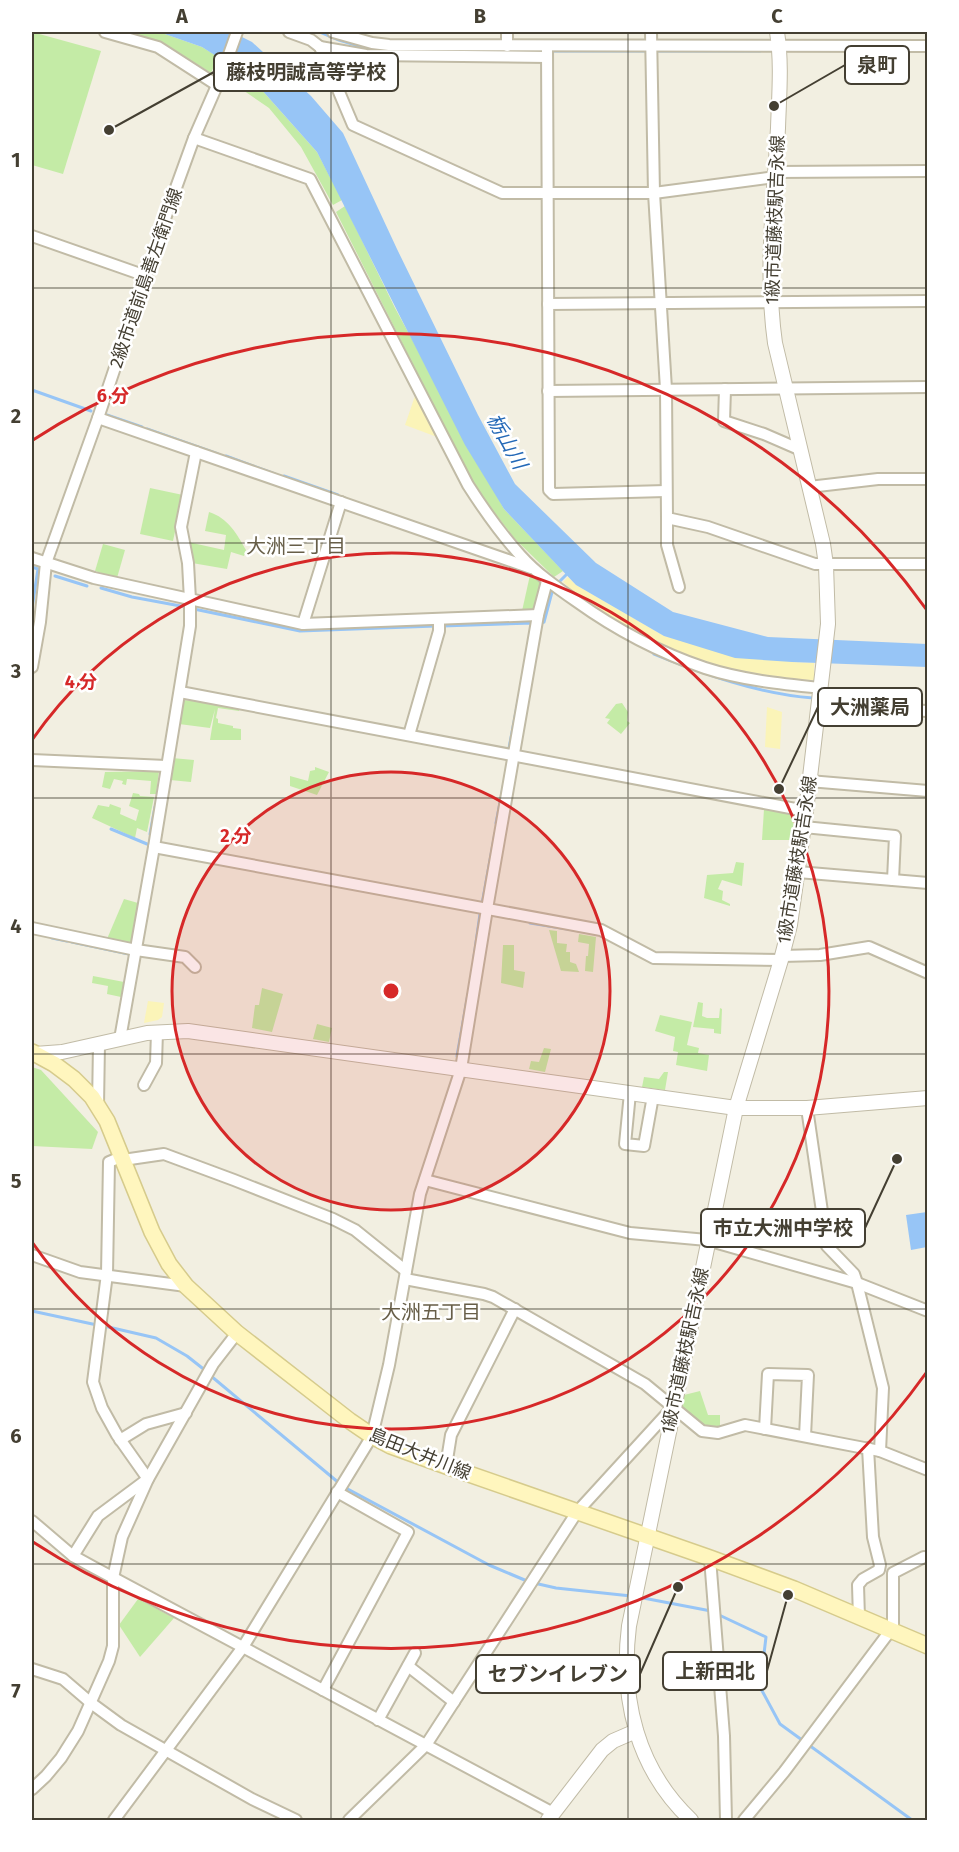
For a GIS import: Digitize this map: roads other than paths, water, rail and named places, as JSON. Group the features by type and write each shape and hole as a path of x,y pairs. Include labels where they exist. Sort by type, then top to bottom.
{"main road":[{"name":"島田大井川線","path":"33,1053 54,1064 74,1079 98,1106 107,1121 152,1232 169,1264 186,1286 237,1333 372,1436 391,1446 446,1466 794,1589 927,1646"}],"street":[{"path":"105,32 159,47 219,79"},
{"name":"2級市道前島善左衛門線","path":"32,667 40,622 46,563 194,138 237,32"},
{"path":"289,32 311,40 320,47 366,56 547,52 778,39 927,46"},
{"path":"337,32 372,44 507,46 547,52"},
{"path":"507,32 507,46"},
{"path":"651,32 654,193 666,389 667,545 679,587"},
{"name":"1級市道藤枝駅吉永線","path":"691,1821 669,1797 657,1779 642,1748 627,1693 626,1648 646,1536 736,1108 790,925 828,624 823,544 776,343 771,301 780,77 778,39"},
{"path":"320,47 353,125 501,193 654,193 776,174 927,171"},
{"path":"547,52 549,490 553,494 666,491"},
{"path":"194,138 310,178 468,485 492,522 520,555 547,581 601,619 651,647 695,664 782,684 822,685"},
{"path":"32,236 146,276"},
{"path":"548,304 927,301"},
{"path":"548,391 927,387"},
{"path":"724,389 724,421 764,434 801,450"},
{"path":"98,418 535,570"},
{"path":"120,1039 190,626 188,562 181,527 196,452"},
{"path":"810,487 878,479 927,479"},
{"path":"303,624 340,502"},
{"path":"667,518 708,528 815,564 927,564"},
{"path":"32,558 94,578 303,624 439,624 538,615"},
{"path":"114,1821 243,1647 372,1436 389,1365 424,1180 461,1069 538,615 547,581"},
{"path":"409,735 439,624"},
{"path":"180,692 806,812"},
{"path":"819,706 927,711"},
{"path":"32,760 166,766"},
{"path":"809,781 927,791"},
{"path":"804,827 895,836 893,880"},
{"path":"154,847 601,930 654,958 781,958 820,955 869,947 927,973"},
{"path":"798,872 927,883"},
{"path":"32,928 136,950 185,957 195,967"},
{"path":"33,1053 62,1052 157,1032 188,1031 736,1108 807,1108 927,1098"},
{"path":"144,1085 156,1063 157,1032"},
{"path":"98,1106 99,1044"},
{"path":"630,1093 625,1143 644,1146 653,1096"},
{"path":"807,1108 827,1246 854,1274 883,1388 880,1451"},
{"path":"148,1479 120,1440 102,1408 93,1382 107,1275 109,1162 164,1154 333,1219 355,1230 405,1275 484,1294 514,1309 645,1384 702,1431 718,1433 745,1425 868,1448 927,1470"},
{"path":"424,1180 630,1233 707,1240 857,1283 927,1311"},
{"path":"32,1256 80,1272 186,1286"},
{"path":"446,1466 451,1435 514,1309"},
{"path":"32,1789 61,1758 78,1731 113,1646 113,1578 122,1537 148,1479 213,1364 237,1333"},
{"path":"765,1429 768,1374 808,1375 805,1436"},
{"path":"349,1821 426,1745 577,1512 673,1407"},
{"path":"120,1440 146,1424 186,1413"},
{"path":"859,1618 858,1585 863,1579 879,1570 880,1565 873,1537 868,1448"},
{"path":"73,1556 98,1516 148,1479"},
{"path":"322,1690 408,1532 340,1487"},
{"path":"33,1526 73,1556 426,1745 551,1817 602,1749 613,1741 636,1731"},
{"path":"744,1821 784,1772 890,1631 893,1625 893,1573 924,1557"},
{"path":"710,1558 724,1736 726,1821"},
{"path":"378,1720 415,1653"},
{"path":"408,1666 454,1702"},
{"path":"32,1669 63,1679 121,1725 252,1799 296,1821"}],"water":[{"path":"159,32 232,32 252,42 311,96 343,133 478,415 515,484 596,563 673,612 768,637 927,644 927,667 735,658 664,636 576,585 504,509 465,445 317,152 252,79 202,47"},
{"path":"927,1212 927,1247 911,1250 906,1215"}],"waterway":[{"path":"320,32 372,50"},
{"path":"483,51 543,51"},
{"path":"551,51 646,51"},
{"path":"654,51 760,51"},
{"path":"32,390 91,411"},
{"path":"107,415 142,427"},
{"path":"147,429 218,454"},
{"path":"226,456 275,474"},
{"path":"284,476 338,495"},
{"path":"32,567 38,569 32,608"},
{"path":"560,581 567,574"},
{"path":"55,576 87,586"},
{"path":"101,588 132,597 186,607"},
{"path":"541,623 544,622 552,592"},
{"path":"194,609 300,631 436,626"},
{"path":"442,626 532,624"},
{"path":"654,654 752,688 813,698"},
{"path":"509,748 519,696"},
{"path":"496,823 506,772"},
{"path":"150,834 155,807"},
{"path":"111,829 147,844"},
{"path":"480,904 482,904 495,833"},
{"path":"474,957 480,914"},
{"path":"530,923 580,931"},
{"path":"52,938 67,941"},
{"path":"72,942 129,954"},
{"path":"632,952 653,963"},
{"path":"457,1056 468,994"},
{"path":"32,1311 97,1325"},
{"path":"104,1326 156,1338 187,1356 206,1371"},
{"path":"211,1376 339,1483"},
{"path":"344,1487 489,1565 527,1581"},
{"path":"534,1583 556,1588 631,1596"},
{"path":"638,1597 711,1611"},
{"path":"717,1614 766,1637 760,1687 780,1724 912,1820"}],"place":[{"name":"泉町","path":"774,106"},
{"name":"藤枝明誠高等学校","path":"109,130"},
{"name":"大洲薬局","path":"779,789"},
{"name":"市立大洲中学校","path":"897,1159"},
{"name":"セブンイレブン","path":"678,1587"},
{"name":"上新田北","path":"788,1595"}],"district":[{"name":"大洲三丁目","path":"296,546"},
{"name":"大洲五丁目","path":"431,1312"}],"water label":[{"name":"栃山川","path":"507,441"}]}
